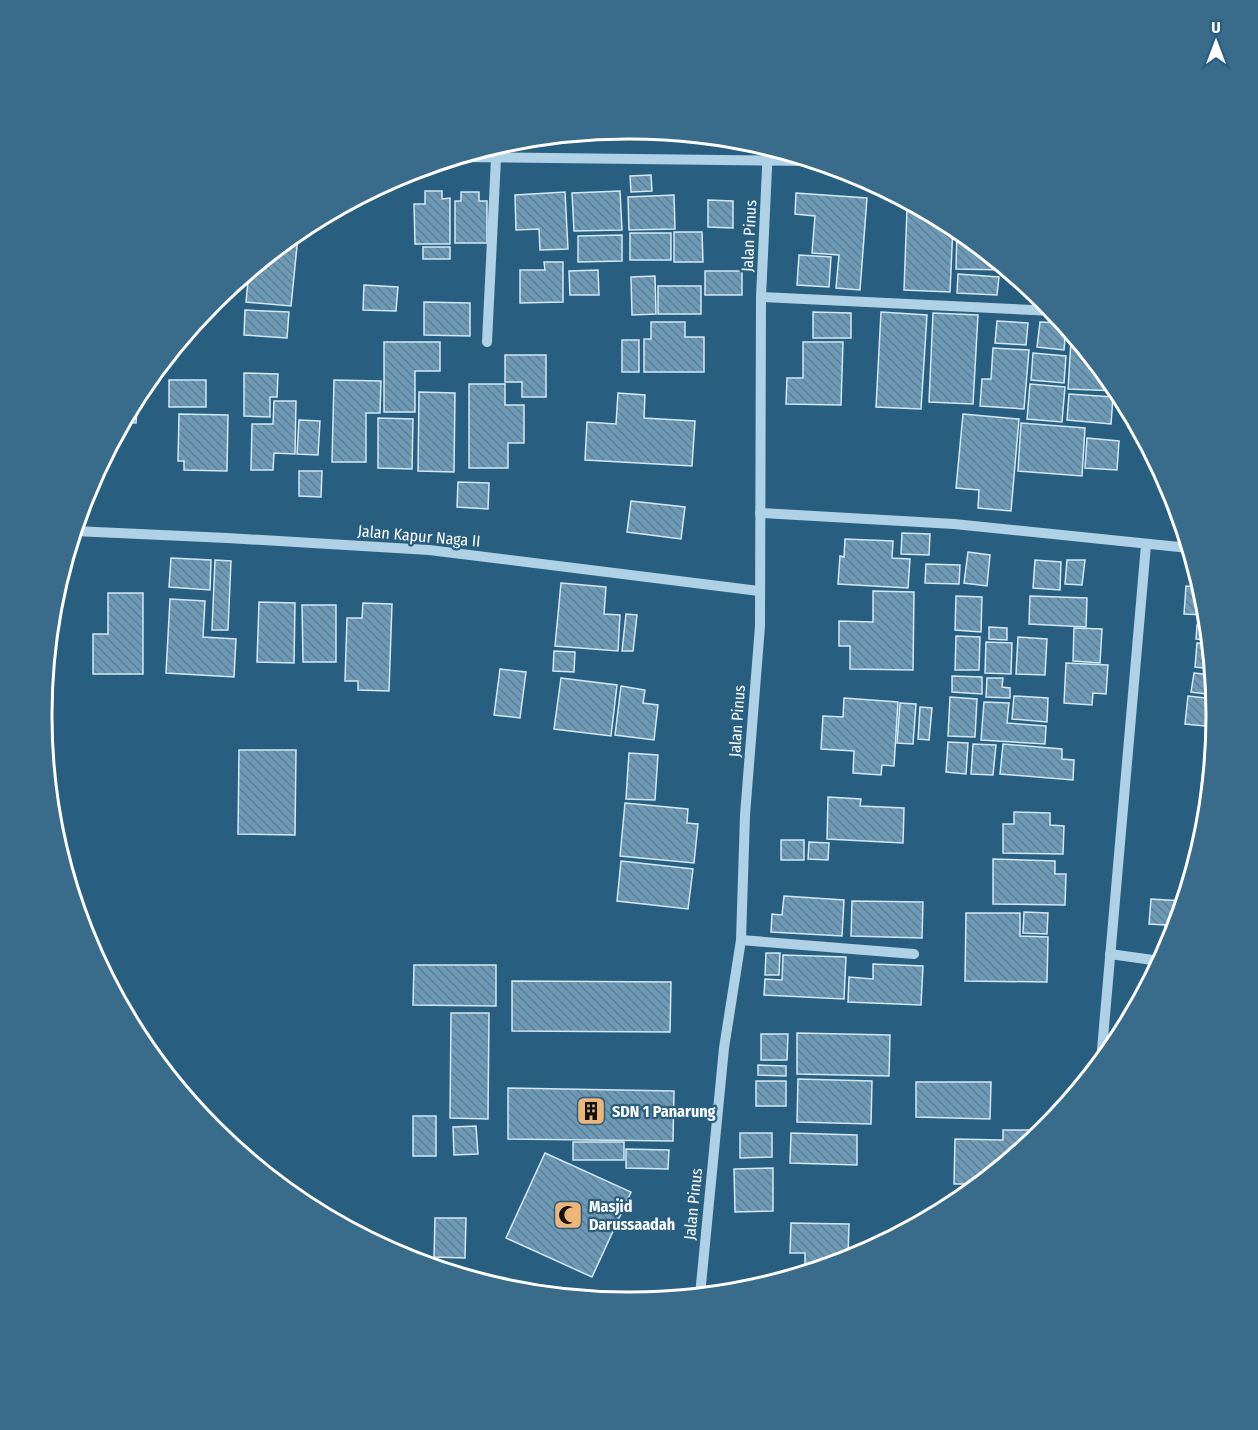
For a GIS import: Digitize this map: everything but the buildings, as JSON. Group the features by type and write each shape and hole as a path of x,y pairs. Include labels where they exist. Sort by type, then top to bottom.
{"street":[{"name":"Jalan Pinus","path":"701,1287 724,1048 741,940 745,815 760,626 761,297 768,156"},
{"path":"482,158 786,160"},
{"path":"487,342 496,158"},
{"path":"761,297 1039,309"},
{"path":"760,513 954,524 1180,547"},
{"name":"Jalan Kapur Naga II","path":"83,531 429,550 759,591"},
{"path":"1103,1043 1146,545"},
{"path":"741,940 914,954"},
{"path":"1110,954 1151,960"}],"place":[{"name":"SDN 1 Panarung","path":"591,1111"},
{"name":"Masjid Darussaadah","path":"568,1215"}]}
